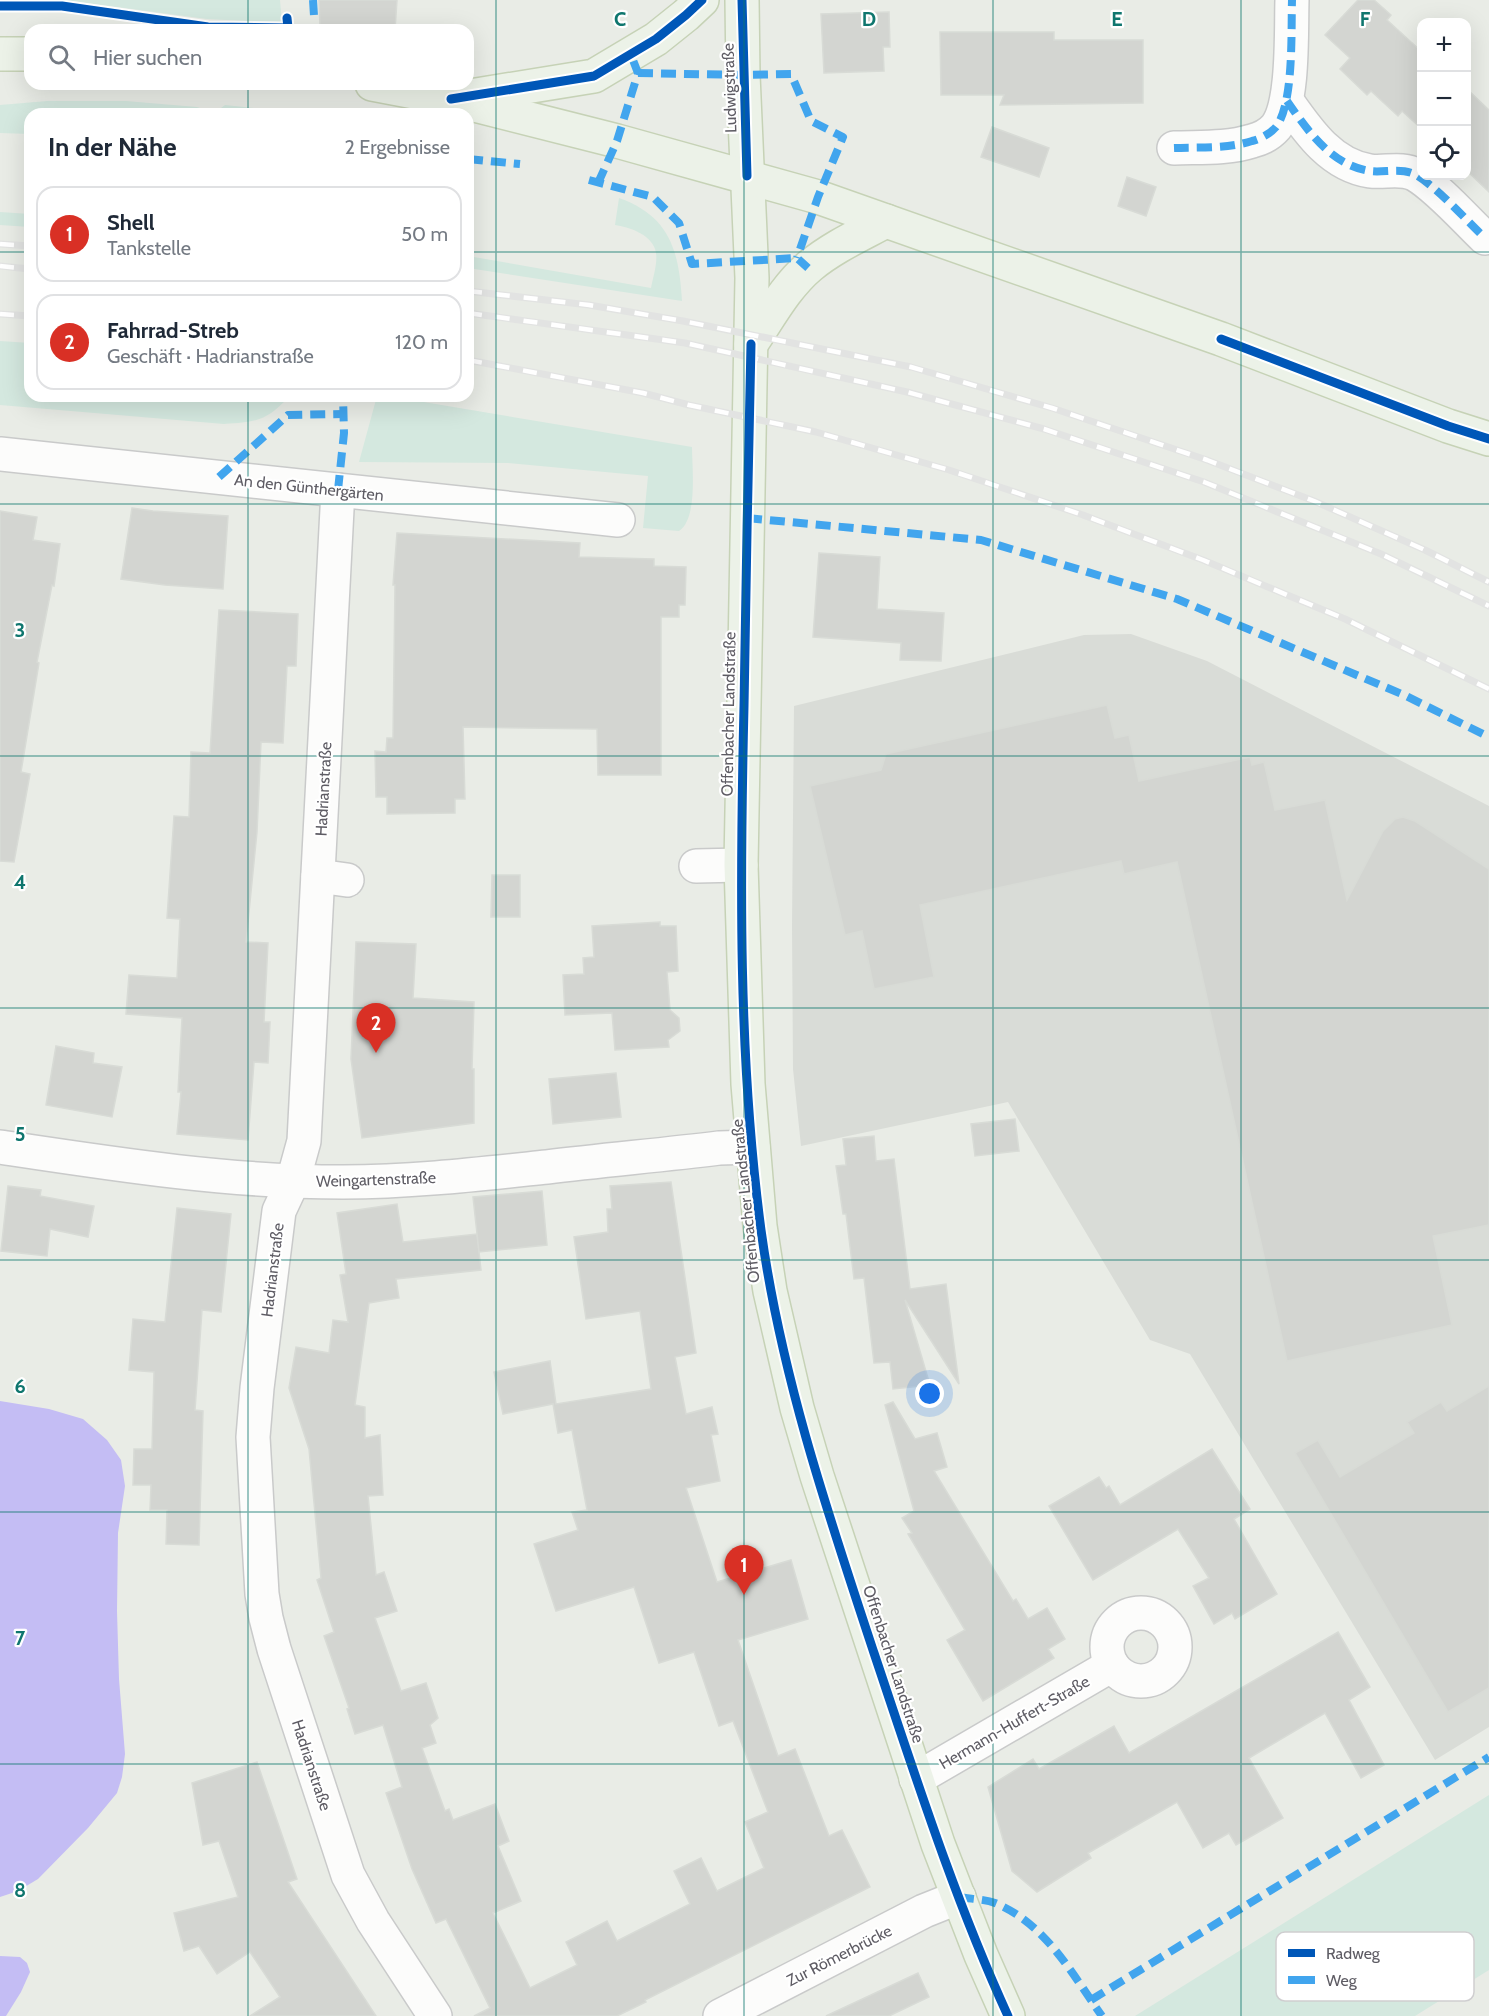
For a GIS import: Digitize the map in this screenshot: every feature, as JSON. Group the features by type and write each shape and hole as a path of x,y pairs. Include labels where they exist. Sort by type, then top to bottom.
{"main road":[{"path":"451,99 594,76 656,39 702,0"},
{"name":"Ludwigstraße","path":"742,0 747,176"},
{"path":"0,54 24,54"},
{"path":"404,90 451,99 617,141 818,197 1221,339 1448,426 1489,439"},
{"name":"Offenbacher Landstraße","path":"747,176 752,278 741,865 748,1084 760,1226 770,1291 797,1408 851,1584 938,1844 981,1955 1008,2016"},
{"path":"751,345 791,285 808,267 834,248 886,221"}],"street":[{"path":"1174,148 1233,145 1265,136 1276,127 1287,101 1292,0"},
{"path":"1287,101 1316,140 1335,156 1350,165 1369,171 1399,171 1414,174 1485,238"},
{"name":"An den Günthergärten","path":"0,454 618,520"},
{"name":"Hadrianstraße","path":"338,490 333,878 304,1141 293,1181 279,1212 254,1415 262,1594 278,1660 348,1875 373,1921 435,2016"},
{"path":"696,866 741,865"},
{"name":"Weingartenstraße","path":"0,1147 98,1162 251,1179 343,1182 482,1174 719,1148 753,1147"},
{"name":"Hermann-Huffert-Straße","path":"916,1779 1112,1665"},
{"name":"Zur Römerbrücke","path":"720,2016 924,1911 959,1897"}],"shaded area":[{"path":"1131,634 1207,661 1489,806 1489,1727 1435,1760 1190,1354 1150,1340 1008,1102 801,1146 793,1069 794,706 1084,635"},
{"path":"0,1401 49,1409 83,1419 107,1440 121,1460 125,1486 118,1533 117,1611 119,1679 125,1754 117,1793 88,1828 38,1879 18,1891 0,1897"},
{"path":"0,1956 20,1957 27,1963 30,1972 6,2016 0,2016"}],"green space":[{"path":"64,0 280,0 282,23 207,19"},
{"path":"47,101 126,101 200,108 24,108 24,134 0,133 0,105"},
{"path":"225,105 254,108 221,108"},
{"path":"619,198 650,215 661,225 674,251 681,283 682,301 474,269 474,257 651,288 656,263 655,249 644,235 615,225"},
{"path":"0,212 24,214 24,227 0,225"},
{"path":"0,341 24,343 24,402 284,402 260,419 224,424 0,405"},
{"path":"375,402 424,402 692,447 693,492 689,516 679,531 643,528 648,476 508,463 359,462"},
{"path":"1489,1795 1489,1970 1474,1979 1474,1932 1276,1932 1276,2001 1439,2001 1415,2016 1135,2016"}],"building":[{"path":"319,0 397,0 395,24 320,24"},
{"path":"1358,0 1374,0 1391,15 1387,20 1417,47 1417,124 1402,111 1398,116 1371,91 1367,95 1340,69 1350,58 1325,35"},
{"path":"889,12 890,47 883,47 884,71 824,73 821,14"},
{"path":"940,32 1054,32 1054,40 1143,40 1143,103 1000,105 1004,95 941,95"},
{"path":"1471,93 1489,110 1489,192 1471,175"},
{"path":"992,127 1049,148 1039,177 981,157"},
{"path":"1127,177 1156,187 1146,216 1118,206"},
{"path":"132,508 228,516 223,589 121,579"},
{"path":"0,511 37,517 33,540 60,544 54,586 52,585 37,662 39,663 21,772 30,774 14,862 0,861"},
{"path":"397,533 580,543 579,557 654,559 654,566 686,567 685,605 679,605 679,617 661,617 661,775 598,775 597,729 463,727 465,799 455,799 455,813 387,814 387,797 376,797 375,751 386,752 387,738 393,738 395,585 393,585"},
{"path":"819,553 880,557 877,609 944,613 941,661 900,660 901,643 813,637"},
{"path":"219,610 298,614 296,666 287,666 283,743 261,742 257,832 246,942 268,943 264,1022 270,1022 268,1063 254,1062 248,1140 177,1134 181,1092 178,1092 182,1018 126,1014 129,975 177,978 180,919 167,918 174,816 189,817 191,752 210,753"},
{"path":"1107,705 1115,738 1129,735 1139,781 1250,757 1252,765 1264,762 1275,810 1325,800 1347,900 1383,831 1395,819 1403,817 1415,821 1489,869 1489,1225 1433,1236 1452,1325 1287,1361 1177,862 1124,874 1121,861 920,905 934,977 874,989 862,931 845,935 810,786 881,770 886,754"},
{"path":"492,875 520,875 520,917 491,917"},
{"path":"660,922 660,926 676,926 678,971 667,972 670,1010 679,1018 680,1031 668,1040 669,1047 615,1050 612,1013 565,1015 563,975 584,974 583,958 594,957 592,926"},
{"path":"356,942 416,944 413,998 474,1002 472,1069 474,1069 474,1123 362,1138 351,1059"},
{"path":"56,1046 94,1053 93,1063 122,1067 112,1117 46,1105"},
{"path":"616,1073 621,1117 553,1124 549,1079"},
{"path":"1015,1119 1019,1151 975,1156 971,1124"},
{"path":"874,1136 876,1161 894,1159 910,1289 946,1284 959,1384 905,1300 930,1385 893,1389 890,1362 874,1363 864,1278 854,1279 846,1214 843,1214 836,1166 846,1165 843,1139"},
{"path":"671,1182 696,1353 675,1357 686,1414 712,1407 718,1434 711,1435 720,1481 686,1488 717,1582 791,1560 808,1619 738,1640 778,1756 795,1749 829,1836 842,1830 870,1887 617,2016 474,2016 490,2008 446,1919 436,1923 412,1869 386,1793 402,1787 383,1725 355,1734 347,1709 349,1708 324,1636 334,1632 317,1580 321,1578 309,1449 289,1388 296,1347 329,1353 333,1320 348,1322 340,1275 346,1274 337,1213 397,1204 403,1242 477,1234 481,1270 396,1279 399,1298 369,1303 355,1405 365,1407 365,1438 380,1435 383,1495 368,1496 376,1575 384,1572 397,1611 375,1618 401,1691 426,1683 438,1718 430,1725 436,1743 422,1748 445,1811 449,1809 453,1820 495,1804 509,1841 498,1846 521,1901 493,1913 530,1988 577,1965 566,1942 607,1921 617,1941 690,1904 674,1871 701,1858 717,1891 764,1868 745,1822 768,1812 733,1721 719,1726 694,1652 659,1663 634,1587 556,1611 534,1544 578,1530 572,1512 587,1510 572,1430 558,1433 553,1404 503,1414 494,1372 550,1361 556,1404 651,1389 640,1311 586,1319 574,1237 608,1232 607,1209 612,1209 610,1186"},
{"path":"8,1186 41,1190 40,1196 94,1206 88,1237 50,1229 47,1256 1,1251"},
{"path":"542,1191 547,1245 479,1252 473,1197"},
{"path":"177,1208 231,1214 221,1312 202,1310 195,1410 203,1411 199,1545 166,1544 167,1510 150,1510 151,1485 133,1485 134,1449 152,1449 154,1372 129,1370 133,1319 165,1322"},
{"path":"1489,1386 1489,1688 1448,1712 1295,1453 1318,1440 1340,1477 1414,1433 1407,1422 1441,1402 1447,1411"},
{"path":"893,1402 915,1439 937,1433 947,1467 934,1471 1013,1601 1016,1599 1028,1619 1047,1608 1065,1639 1048,1649 1054,1658 983,1701 947,1640 965,1630 908,1534 912,1533 902,1518 914,1511 885,1405"},
{"path":"1212,1449 1250,1509 1234,1519 1277,1594 1235,1619 1232,1613 1214,1624 1193,1586 1209,1578 1178,1529 1093,1580 1049,1506 1099,1477 1106,1488 1109,1486 1120,1505"},
{"path":"1338,1632 1370,1687 1349,1700 1384,1765 1361,1778 1325,1713 1249,1758 1283,1818 1236,1845 1229,1833 1203,1848 1177,1802 1088,1853 1091,1858 1037,1892 1012,1871 988,1787 1033,1759 1039,1769 1114,1726 1129,1753"},
{"path":"257,1762 297,1879 288,1882 376,2016 250,2016 280,1997 250,1952 217,1974 199,1946 184,1951 174,1913 238,1897 219,1841 203,1845 192,1783"},
{"path":"918,1973 929,1997 889,2016 826,2016"}],"railway":[{"path":"0,244 24,246"},
{"path":"0,266 24,268"},
{"path":"474,292 589,305 683,321 911,367 1052,408 1207,460 1314,501 1425,550 1489,582"},
{"path":"0,314 24,316"},
{"path":"474,314 685,343 907,392 1044,429 1204,482 1381,554 1489,606"},
{"path":"474,361 643,393 816,432 949,470 1083,515 1203,560 1345,619 1489,689"}],"marked path":[{"path":"313,0 314,16"},
{"path":"1174,148 1242,144 1262,138 1276,127 1282,116 1289,85 1292,0"},
{"path":"598,183 617,141 638,73 631,55"},
{"path":"638,73 791,74 811,121 843,137 818,197 797,258"},
{"path":"1287,101 1312,135 1332,154 1356,168 1370,171 1399,171 1416,175 1442,196 1485,238"},
{"path":"474,160 520,164"},
{"path":"589,180 653,197 679,223 692,264 797,258 808,268"},
{"path":"338,490 344,433 343,402"},
{"path":"219,477 288,415 343,414"},
{"path":"747,518 981,540 1177,599 1404,695 1489,737"},
{"path":"1091,2000 1489,1757"},
{"path":"959,1897 995,1903 1013,1912 1029,1924 1068,1967 1102,2016"}],"cycle path":[{"path":"451,99 594,76 656,39 702,0"},
{"path":"742,0 747,176"},
{"path":"0,6 62,6 187,24"},
{"path":"287,18 288,24"},
{"path":"1221,339 1448,426 1489,439"},
{"path":"751,344 743,771 742,968 748,1099 761,1230 793,1391 823,1496 936,1836 970,1927 1008,2016"}],"place":[{"name":"Fahrrad-Streb","path":"376,1053"},
{"name":"Shell","path":"744,1595"}]}
